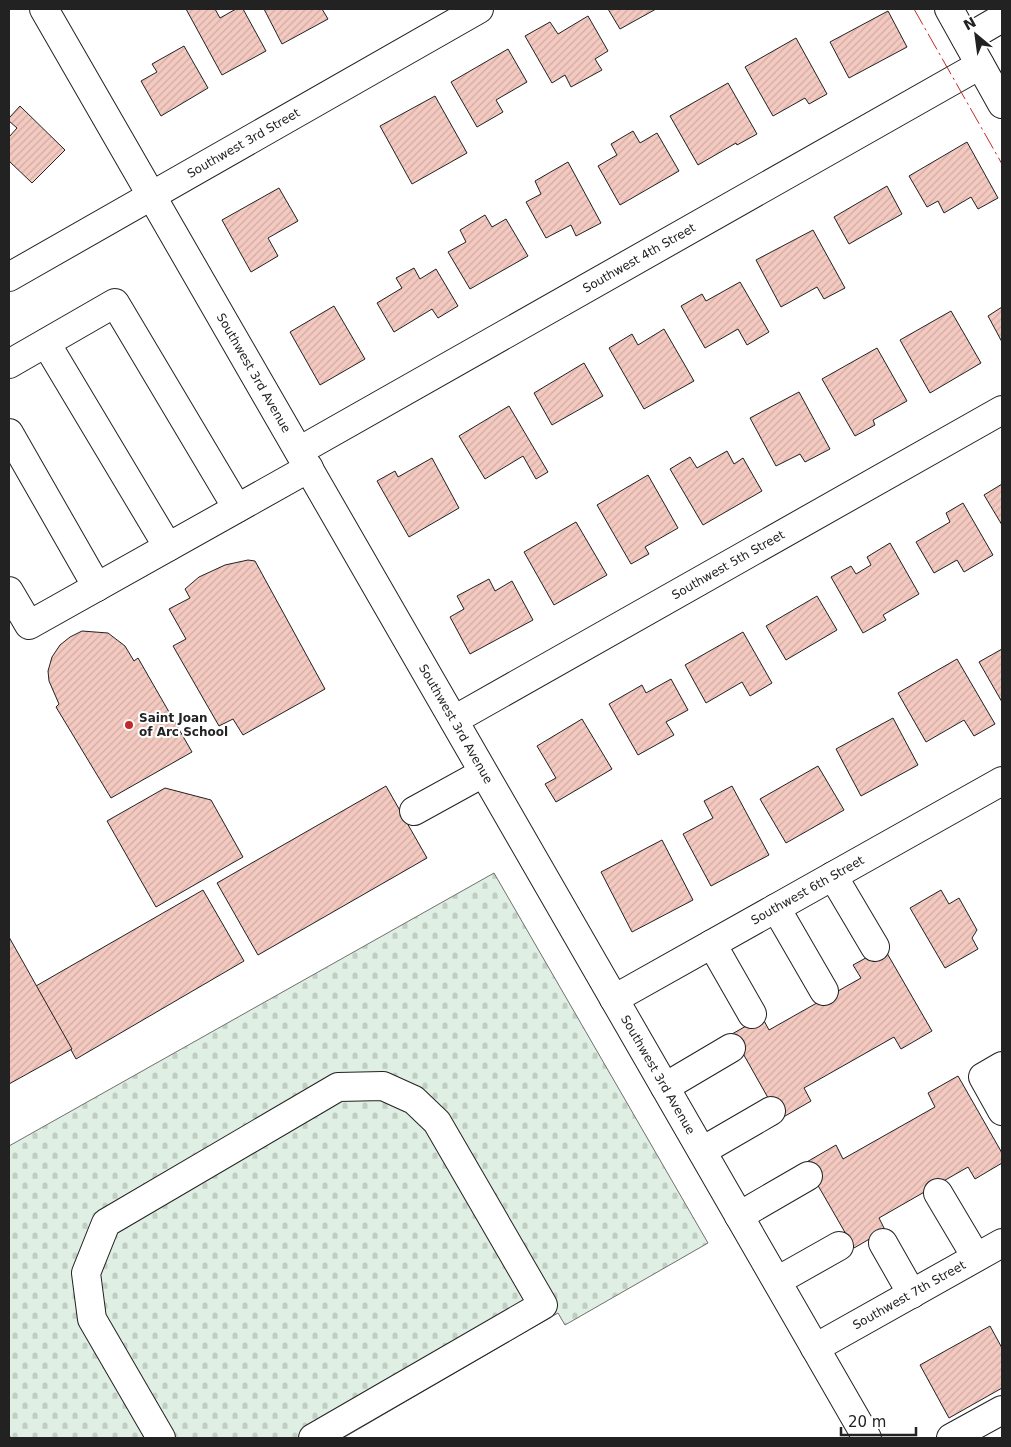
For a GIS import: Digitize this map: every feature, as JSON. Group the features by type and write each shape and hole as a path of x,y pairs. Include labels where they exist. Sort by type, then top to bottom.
{"street":[{"name":"Southwest 3rd Avenue","path":"44,9 867,1438"},
{"name":"Southwest 3rd Street","path":"9,277 479,9"},
{"path":"948,9 1002,104"},
{"path":"966,39 1002,18"},
{"name":"Southwest 4th Street","path":"19,631 237,508 304,459 980,65"},
{"path":"9,364 115,303 237,508"},
{"path":"46,343 168,547"},
{"name":"Southwest 5th Street","path":"454,720 1002,410"},
{"path":"9,433 97,587"},
{"path":"9,591 19,631"},
{"path":"414,811 483,773"},
{"name":"Southwest 6th Street","path":"614,999 1002,781"},
{"path":"833,876 875,947"},
{"path":"776,908 824,991"},
{"path":"712,944 752,1014"},
{"path":"665,1087 731,1048"},
{"path":"1002,1066 983,1077 1002,1111"},
{"path":"161,1438 92,1319 86,1273 106,1223 338,1087 383,1086 414,1100 437,1122 543,1305 314,1438"},
{"path":"702,1151 771,1111"},
{"path":"739,1216 808,1176"},
{"path":"938,1193 976,1257"},
{"path":"882,1243 912,1294"},
{"name":"Southwest 7th Street","path":"815,1348 1002,1243"},
{"path":"777,1281 839,1246"},
{"path":"951,1438 1002,1410"}],"green space":[{"path":"494,873 708,1243 565,1325 558,1313 343,1438 11,1438 9,1435 9,1146"}],"building":[{"path":"186,9 215,9 220,18 236,9 243,9 266,51 222,75"},
{"path":"264,9 322,9 328,19 282,44"},
{"path":"608,9 656,9 620,29"},
{"path":"888,11 907,47 849,78 830,42"},
{"path":"588,16 608,51 595,59 602,70 571,87 565,75 552,83 525,36 550,22 558,34"},
{"path":"796,38 827,94 809,104 805,98 773,116 745,67"},
{"path":"184,46 208,88 161,116 141,81 157,72 152,64"},
{"path":"508,49 527,82 496,100 503,112 477,127 451,82"},
{"path":"728,83 757,134 737,145 736,143 698,165 670,116"},
{"path":"435,96 467,153 412,184 380,126"},
{"path":"20,106 65,150 32,183 9,161 9,137 17,128 9,121 9,118"},
{"path":"633,131 640,143 657,133 679,171 620,205 598,166 617,155 611,144"},
{"path":"967,142 998,198 978,209 971,197 944,213 938,201 927,207 909,176"},
{"path":"568,162 601,223 576,236 571,225 546,238 526,202 541,194 535,181"},
{"path":"887,186 902,214 849,244 834,217"},
{"path":"279,188 298,221 268,238 278,256 251,272 222,220"},
{"path":"485,215 492,227 506,219 528,256 470,289 448,252 466,242 460,230"},
{"path":"813,230 845,288 824,299 817,287 781,307 756,260"},
{"path":"414,268 420,279 436,269 458,306 438,318 432,309 394,332 377,303 402,288 396,278"},
{"path":"740,282 769,332 747,345 738,329 705,348 681,306 702,294 706,301"},
{"path":"334,306 365,359 320,385 290,332"},
{"path":"1002,307 1002,342 988,316"},
{"path":"951,311 981,363 930,393 900,340"},
{"path":"664,329 694,381 644,409 609,348 632,334 638,345"},
{"path":"877,348 907,401 873,420 875,425 855,436 822,379"},
{"path":"584,363 603,396 552,425 534,393"},
{"path":"799,392 830,449 805,462 800,454 776,466 750,418"},
{"path":"509,406 548,472 536,479 523,456 485,479 459,436"},
{"path":"727,451 734,464 743,458 762,491 703,525 670,469 690,457 697,468"},
{"path":"432,458 459,508 409,537 377,481 395,471 398,477"},
{"path":"648,475 678,528 645,547 649,554 631,564 597,505"},
{"path":"1002,484 1002,525 984,495"},
{"path":"963,503 993,555 964,572 957,560 934,573 916,542 950,522 946,513"},
{"path":"576,522 607,575 554,605 524,552"},
{"path":"890,543 919,594 883,615 886,620 863,633 831,577 851,566 856,574 871,565 867,557"},
{"path":"248,560 255,561 325,689 243,735 233,719 219,726 173,646 186,639 169,609 190,598 185,589 199,577 225,565"},
{"path":"489,579 495,591 512,581 533,620 470,654 450,617 464,609 457,596"},
{"path":"817,596 837,630 786,660 766,626"},
{"path":"82,631 108,633 125,646 134,661 138,658 192,752 111,798 56,707 59,704 49,681 48,671 52,657 60,645"},
{"path":"743,632 772,683 750,696 742,682 706,703 685,665"},
{"path":"1002,649 1002,702 979,662"},
{"path":"957,659 995,724 974,736 964,720 926,742 898,693"},
{"path":"671,679 688,710 666,722 674,735 638,755 609,704 642,685 646,693"},
{"path":"893,718 918,765 861,796 836,749"},
{"path":"582,719 612,769 556,802 545,784 556,778 537,746"},
{"path":"818,766 844,810 786,843 760,799"},
{"path":"386,786 427,858 258,955 217,883"},
{"path":"732,786 769,855 711,886 683,834 713,818 704,801"},
{"path":"165,788 211,800 243,857 156,907 107,821"},
{"path":"662,840 693,900 632,932 601,872"},
{"path":"203,890 244,961 76,1059 36,986"},
{"path":"941,890 949,904 959,898 977,930 972,938 978,949 945,968 910,908"},
{"path":"9,937 72,1049 9,1084"},
{"path":"884,948 932,1031 901,1049 894,1037 804,1088 811,1101 780,1119 732,1034 762,1017 769,1030 861,978 853,965"},
{"path":"958,1076 1002,1153 1002,1163 975,1179 968,1167 879,1218 885,1230 854,1248 805,1163 836,1145 843,1159 935,1107 928,1093"},
{"path":"990,1326 1002,1348 1002,1388 949,1418 920,1365"}],"power":[{"path":"914,9 1002,164"}],"place":[{"name":"Saint Joan of Arc School","path":"129,725"}]}
